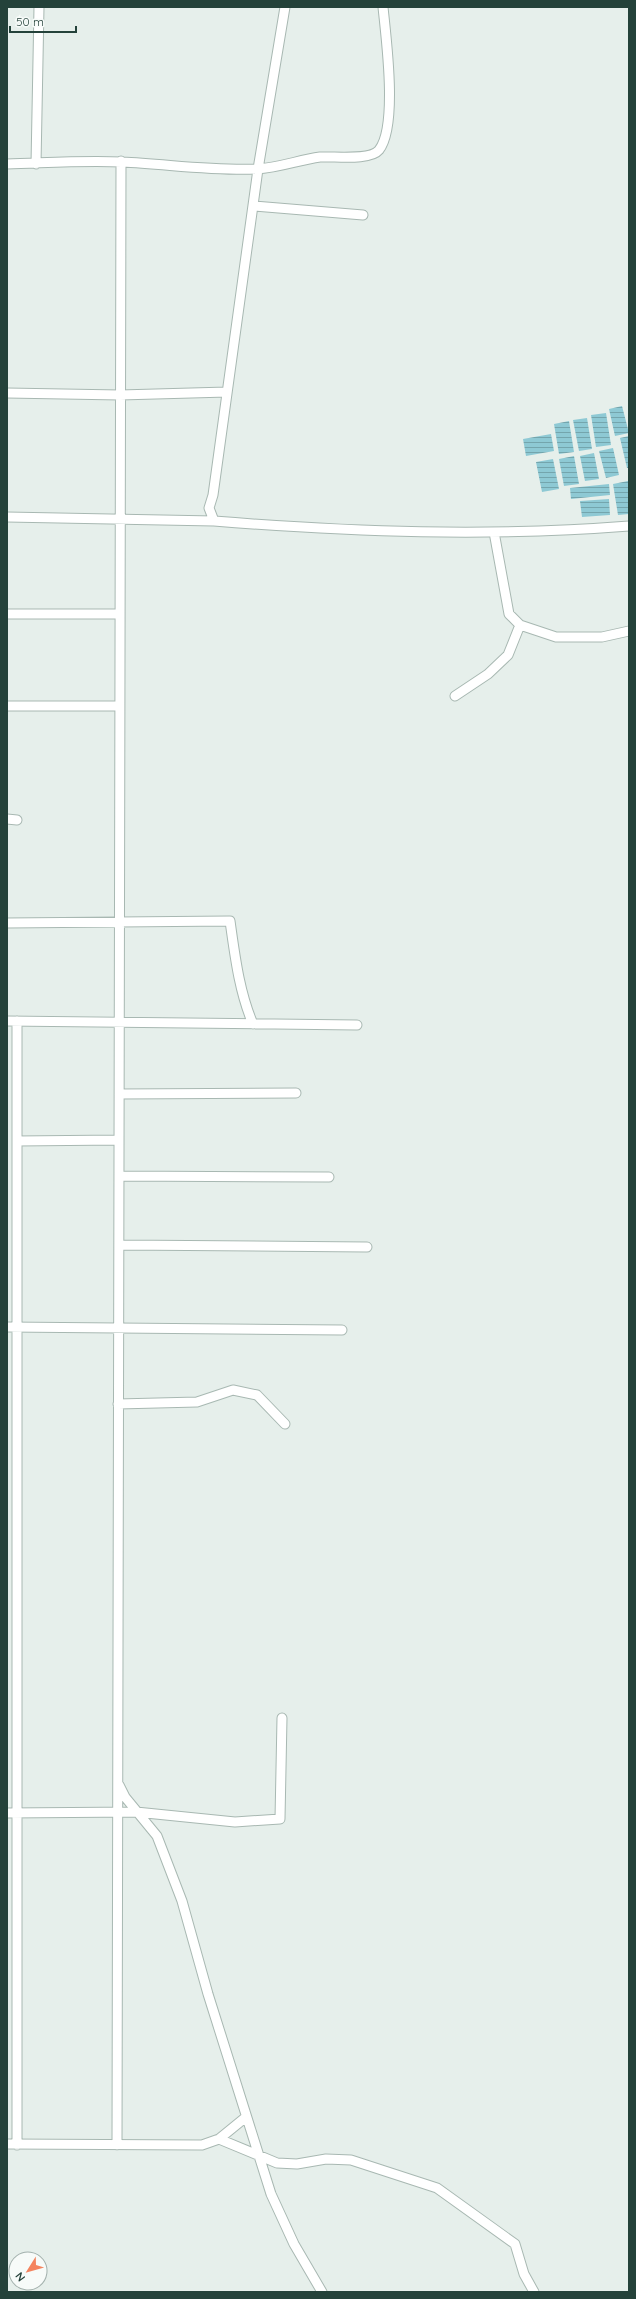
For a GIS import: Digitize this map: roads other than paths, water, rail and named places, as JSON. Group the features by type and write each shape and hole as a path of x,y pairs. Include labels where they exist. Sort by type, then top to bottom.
{"street":[{"path":"36,164 39,7"},
{"path":"214,521 208,508 213,495 258,169 285,7"},
{"path":"7,164 121,162 189,167 258,169 320,157 367,156 378,151 384,141 390,98 383,7"},
{"path":"117,2145 120,923 118,706 121,162"},
{"path":"254,206 363,215"},
{"path":"7,393 120,395 227,392"},
{"path":"7,517 214,521 398,533 494,532 629,526"},
{"path":"494,532 509,614 520,625 556,637 602,637 629,631"},
{"path":"7,614 119,614"},
{"path":"455,696 488,674 508,655 520,625"},
{"path":"7,706 118,706"},
{"path":"7,819 17,820"},
{"path":"7,923 230,922 245,1005 253,1024"},
{"path":"7,1021 357,1025"},
{"path":"17,1021 17,2145"},
{"path":"119,1094 296,1093"},
{"path":"17,1141 119,1140"},
{"path":"119,1176 329,1177"},
{"path":"119,1245 367,1248"},
{"path":"7,1327 342,1330"},
{"path":"118,1404 197,1402 233,1390 257,1395 285,1424"},
{"path":"7,1536 17,1536"},
{"path":"7,1814 136,1812 235,1822 280,1819 282,1718"},
{"path":"118,1783 125,1797 136,1812 157,1836 182,1901 208,1994 257,2155 280,2219 322,2292"},
{"path":"7,2144 202,2146 219,2139 246,2117"},
{"path":"219,2139 257,2155 284,2164 301,2164 326,2159 351,2160 436,2188 515,2244 524,2274 534,2292"}],"water":[{"path":"622,406 629,433 615,436 609,409"},
{"path":"606,413 611,445 596,447 591,415"},
{"path":"587,418 592,449 579,451 573,420"},
{"path":"569,421 574,452 559,454 554,424"},
{"path":"551,434 554,451 526,456 523,439"},
{"path":"629,436 629,468 627,468 620,438"},
{"path":"613,448 619,475 606,478 599,451"},
{"path":"594,453 599,479 585,481 580,456"},
{"path":"574,456 579,484 564,486 559,459"},
{"path":"553,459 559,489 542,492 536,462"},
{"path":"628,481 629,514 618,515 613,484"},
{"path":"609,484 610,495 571,499 570,488"},
{"path":"609,499 610,515 582,517 580,501"}]}
